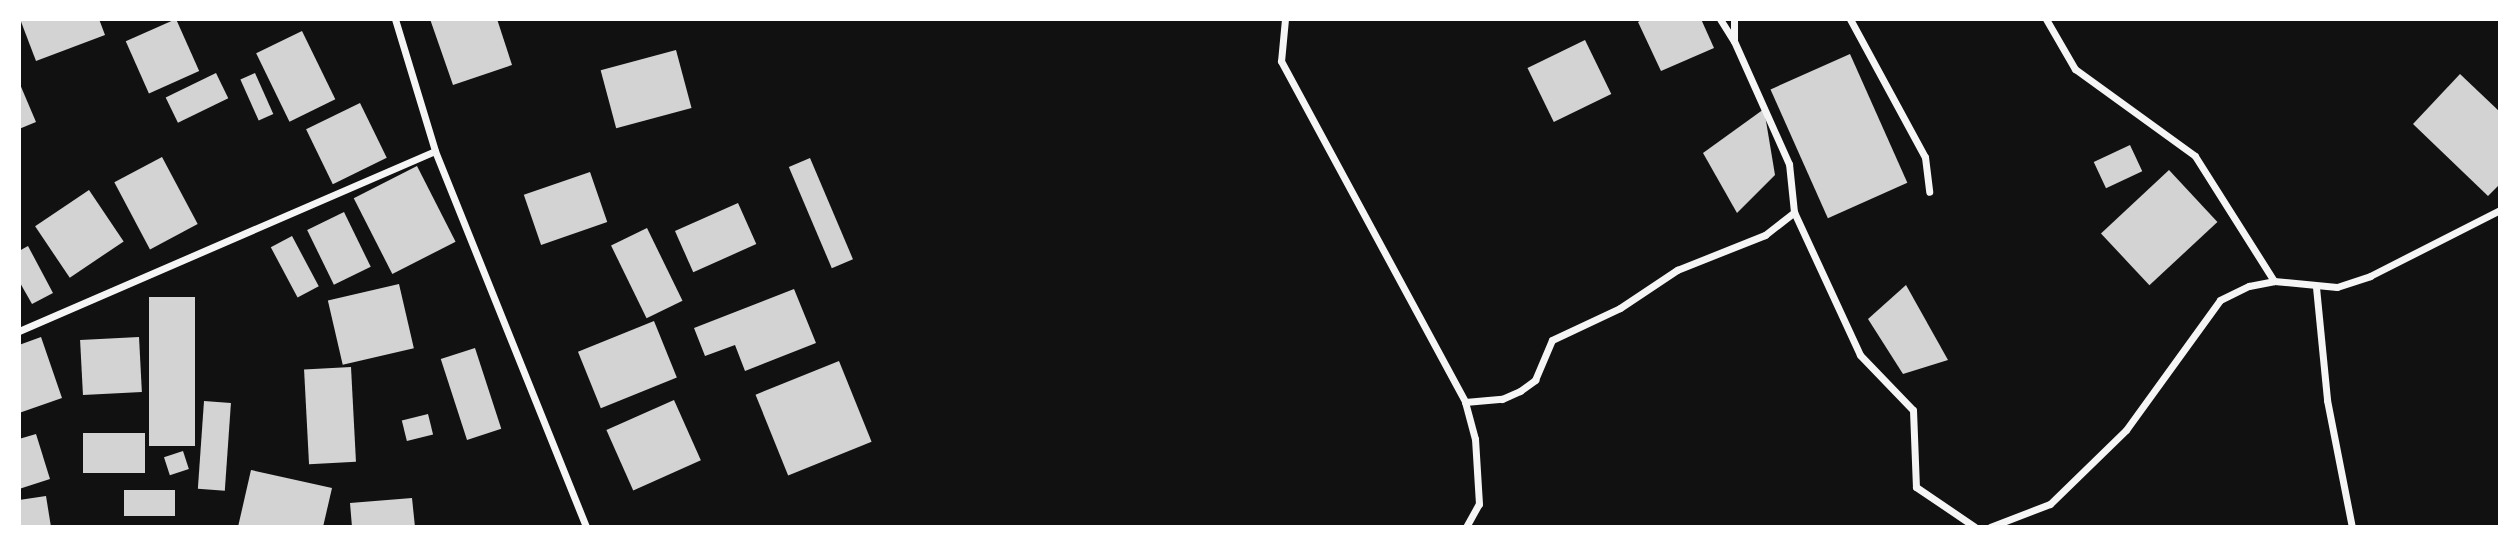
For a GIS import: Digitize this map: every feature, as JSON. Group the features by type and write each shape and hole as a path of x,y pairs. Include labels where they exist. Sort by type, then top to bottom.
{"street":[{"path":"395,19 435,151 586,527"},
{"path":"1285,19 1281,61 1465,402 1475,439 1479,505 1466,527"},
{"path":"1720,19 1734,41 1788,164 1794,212 1860,355 1913,410 1916,487 1975,527"},
{"path":"1734,19 1734,41"},
{"path":"1850,19 1925,158 1929,192"},
{"path":"2046,19 2075,69 2195,156 2274,281"},
{"path":"19,331 435,151"},
{"path":"1990,527 2050,505 2126,430 2220,300 2249,286 2274,281 2337,287 2370,276 2500,210"},
{"path":"1465,402 1502,399 1520,391 1535,380 1552,340 1620,308 1677,270 1765,235 1794,212"},
{"path":"2316,287 2328,400 2352,527"}],"building":[{"path":"20,19 99,19 105,35 36,61"},
{"path":"176,19 199,71 149,93 126,41"},
{"path":"430,19 497,19 512,65 453,85"},
{"path":"1643,19 1701,19 1714,48 1661,71 1638,22"},
{"path":"302,31 335,99 289,122 256,53"},
{"path":"1585,40 1611,94 1554,122 1527,68"},
{"path":"676,50 692,108 616,128 601,70"},
{"path":"1850,54 1907,183 1828,218 1771,89"},
{"path":"216,73 228,98 178,123 166,98"},
{"path":"255,73 273,114 259,121 240,80"},
{"path":"2460,74 2500,112 2500,184 2488,196 2413,124"},
{"path":"19,82 36,122 19,129"},
{"path":"360,103 387,158 333,184 306,129"},
{"path":"1764,109 1775,175 1737,213 1703,153"},
{"path":"2130,145 2142,171 2106,188 2094,162"},
{"path":"162,157 198,224 150,249 114,182"},
{"path":"810,158 853,259 832,268 789,167"},
{"path":"417,166 456,242 392,274 354,198"},
{"path":"2169,170 2217,222 2149,285 2101,233"},
{"path":"590,172 607,222 541,245 524,195"},
{"path":"89,190 124,241 70,278 35,226"},
{"path":"738,203 756,244 693,272 675,231"},
{"path":"344,212 371,267 334,285 307,230"},
{"path":"647,228 683,301 647,318 611,246"},
{"path":"292,236 319,286 298,298 271,247"},
{"path":"28,246 53,293 32,304 19,281 19,251"},
{"path":"399,284 414,348 343,365 328,300"},
{"path":"1906,285 1948,360 1903,374 1868,319"},
{"path":"794,289 816,343 745,371 735,345 705,356 694,328"},
{"path":"149,297 195,297 195,446 149,446"},
{"path":"654,321 677,378 601,408 578,352"},
{"path":"41,337 62,398 19,413 19,345"},
{"path":"139,337 142,392 83,395 80,340"},
{"path":"475,348 501,429 467,440 441,359"},
{"path":"839,361 872,442 788,475 756,395"},
{"path":"351,367 356,462 309,464 304,369"},
{"path":"674,400 701,460 633,490 606,430"},
{"path":"204,401 231,403 225,491 198,489"},
{"path":"428,414 433,434 407,441 402,421"},
{"path":"83,433 145,433 145,473 83,473"},
{"path":"36,434 50,479 19,489 19,439"},
{"path":"183,451 189,469 170,475 164,457"},
{"path":"251,470 332,488 323,527 238,527"},
{"path":"124,490 175,490 175,516 124,516"},
{"path":"46,496 51,527 19,527 19,500"},
{"path":"412,498 415,527 352,527 350,503"}]}
